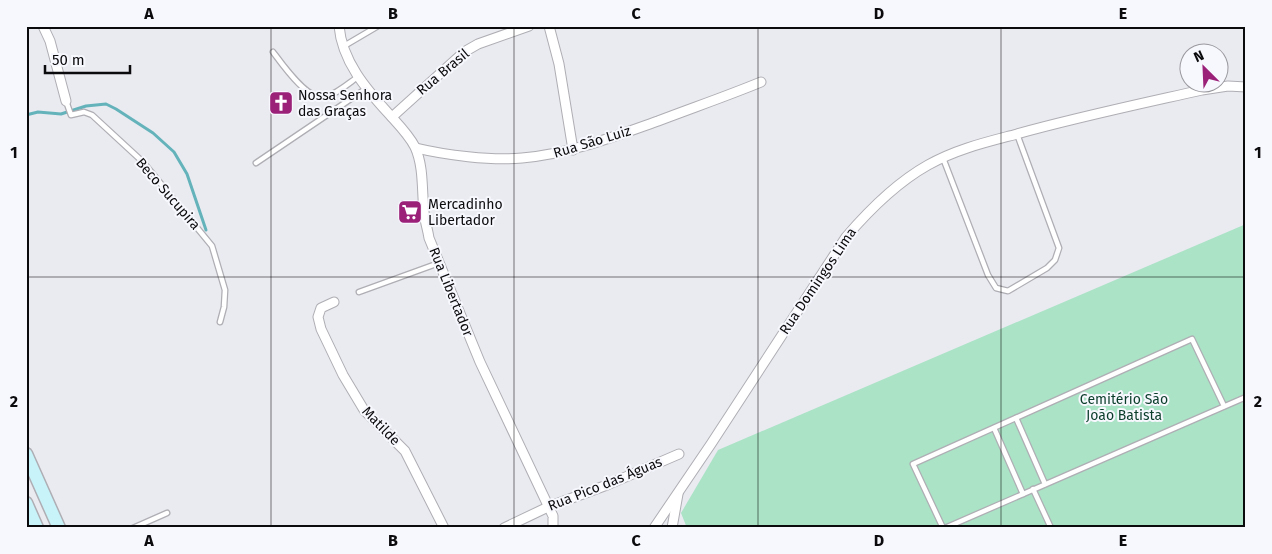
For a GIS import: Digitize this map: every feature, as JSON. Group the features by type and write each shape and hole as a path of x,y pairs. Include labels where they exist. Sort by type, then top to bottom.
{"main road":[{"path":"26,454 59,528"},
{"path":"26,503 37,528"}],"street":[{"path":"43,26 50,40 67,104"},
{"name":"Rua Libertador","path":"339,26 342,47 351,65 367,88 402,128 416,148 421,171 425,219 438,263 480,362 553,516 553,528"},
{"path":"549,26 558,64 573,150"},
{"name":"Rua Brasil","path":"392,117 464,52 478,44 527,27"},
{"name":"Rua São Luiz","path":"416,148 440,153 520,159 573,150 762,82"},
{"name":"Rua Domingos Lima","path":"654,528 726,422 846,237 865,214 902,182 943,157 976,145 1202,90 1228,86 1246,87"},
{"name":"Matilde","path":"334,302 321,308 318,317 321,329 343,375 364,410 405,451 444,528"},
{"name":"Rua Pico das Águas","path":"504,528 548,507 607,485 679,454"},
{"name":"Rua Domingos Lima","path":"672,528 679,489"}],"lane":[{"path":"342,47 378,26"},
{"path":"272,52 292,78 316,98 325,98 359,76"},
{"path":"256,163 367,88"},
{"name":"Beco Sucupira","path":"67,104 71,115 84,112 92,115 143,162 212,246 225,290 224,307 220,322"},
{"path":"943,157 988,275 996,288 1008,291 1046,268 1055,260 1059,248 1017,134"},
{"path":"359,292 438,263"},
{"path":"1224,406 1192,339 913,464 944,528 1246,397"},
{"path":"1016,418 1045,484"},
{"path":"994,428 1023,494"},
{"path":"1033,489 1051,528"},
{"path":"134,528 167,513"}],"green space":[{"name":"Cemitério São João Batista","path":"1246,224 1246,528 687,528 681,513 718,450"}],"waterway":[{"path":"26,115 38,112 61,114 86,106 106,104 116,109 153,133 174,152 187,174 206,230"}],"place":[{"name":"Nossa Senhora das Graças","path":"281,103"},
{"name":"Mercadinho Libertador","path":"410,212"}]}
